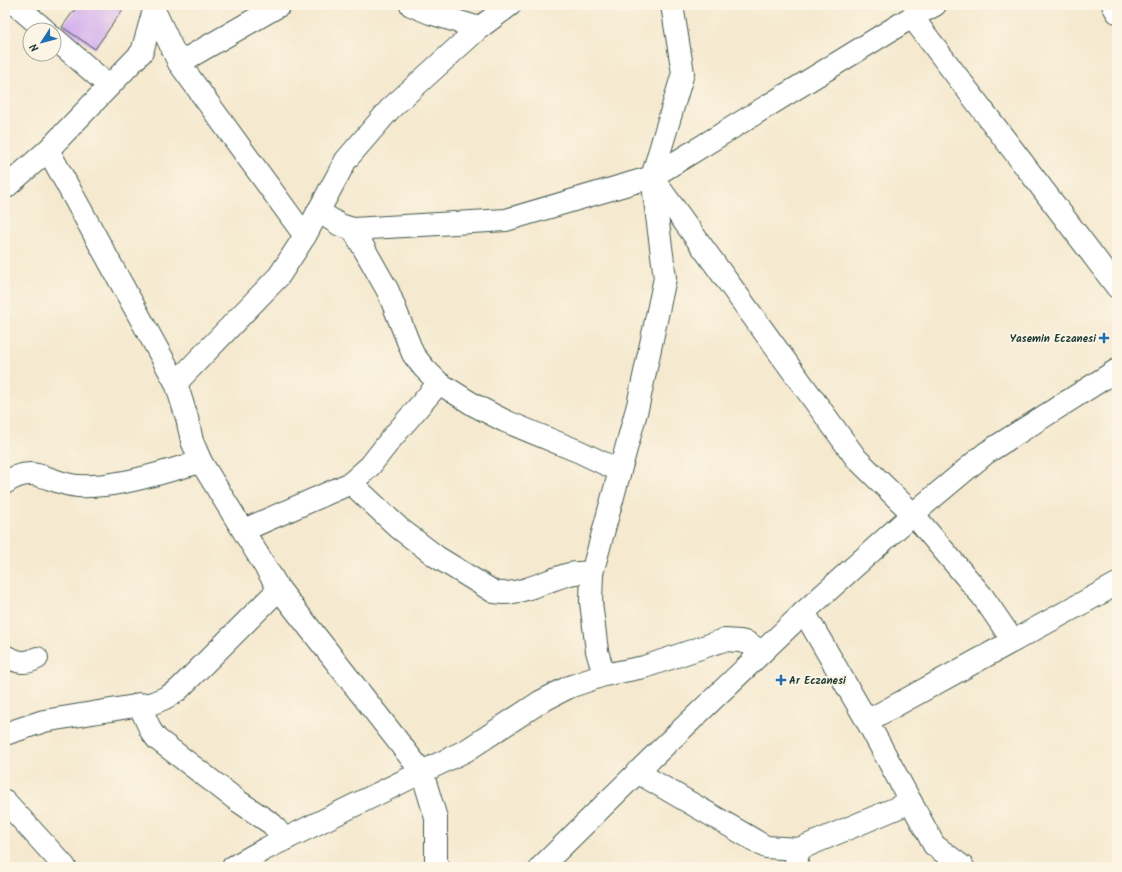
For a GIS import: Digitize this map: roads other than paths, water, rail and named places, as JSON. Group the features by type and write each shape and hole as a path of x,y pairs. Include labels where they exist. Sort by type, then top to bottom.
{"street":[{"path":"16,5 36,22"},
{"path":"179,63 280,5"},
{"path":"411,5 430,13 479,28"},
{"path":"176,383 279,276 305,236 346,160 390,109 479,28 510,5"},
{"path":"604,675 598,651 591,602 592,573 638,405 665,278 652,177 683,72 672,5"},
{"path":"318,211 340,225 353,230 506,220 652,177 912,17 935,5"},
{"path":"1112,5 1117,12"},
{"path":"154,7 179,63 305,236"},
{"path":"5,188 48,150 142,52 154,7"},
{"path":"912,17 1117,287"},
{"path":"62,45 109,86"},
{"path":"48,150 176,383 187,418 192,441 201,462 279,589 422,772 436,818 436,867"},
{"path":"652,177 856,458 913,514 983,597 1013,641"},
{"path":"353,230 388,292 413,354 439,383 474,405 505,421 580,452 620,471"},
{"path":"541,867 637,772 804,612 913,514 986,453 1117,370"},
{"path":"244,530 350,483 370,466 439,383"},
{"path":"5,483 12,478 23,474 33,474 76,486 98,485 124,482 201,462"},
{"path":"350,483 399,528 437,557 494,592 504,594 518,592 571,574 592,573"},
{"path":"867,721 1117,584"},
{"path":"5,734 44,721 152,703 165,698 178,690 279,589"},
{"path":"804,612 867,721 934,846 963,867"},
{"path":"233,867 260,860 285,840 467,750 556,693 604,675 644,667 724,640 748,643 762,652"},
{"path":"5,656 19,663 30,662 37,658"},
{"path":"139,704 151,731 157,739 238,802 272,824 285,840"},
{"path":"637,772 766,847 797,858 910,802"},
{"path":"5,801 64,867"}],"place":[{"name":"Yasemin Eczanesi","path":"1104,338"},
{"name":"Ar Eczanesi","path":"781,680"}]}
